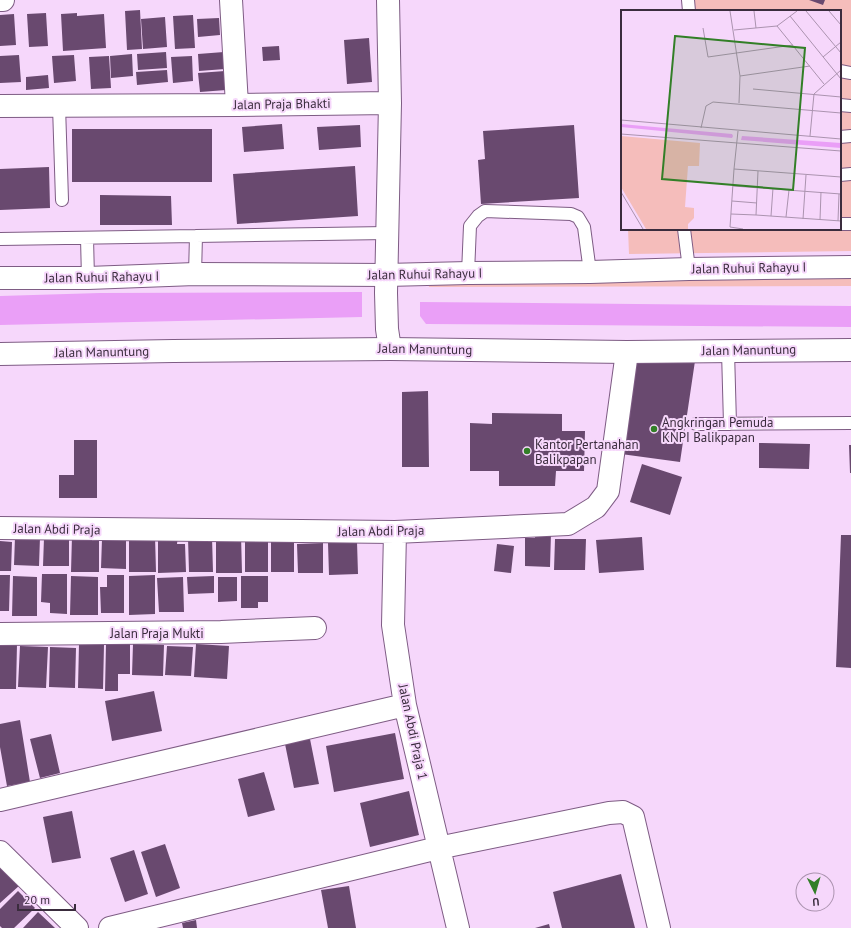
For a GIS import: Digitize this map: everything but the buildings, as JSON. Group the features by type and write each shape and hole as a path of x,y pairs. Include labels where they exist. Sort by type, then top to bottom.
{"street":[{"path":"230,0 237,105"},
{"path":"388,0 390,103 386,284 388,339"},
{"name":"Jalan Praja Bhakti","path":"0,106 390,103"},
{"name":"Jalan Ruhui Rahayu I","path":"0,278 88,278 195,274 386,284 468,273 851,267"},
{"name":"Jalan Manuntung","path":"0,354 165,351 388,339 627,352 851,350"},
{"name":"Jalan Abdi Praja","path":"0,528 394,532 568,524 596,507 608,491 627,352"},
{"name":"Jalan Abdi Praja 1","path":"394,532 393,625 405,705 458,928"},
{"name":"Jalan Praja Mukti","path":"0,634 221,632 315,628"},
{"path":"0,800 405,705"},
{"path":"110,928 438,848 609,813 623,812 633,817 659,928"},
{"path":"0,852 77,928"}],"lane":[{"path":"688,0 689,10"},
{"path":"841,71 851,72"},
{"path":"841,105 851,106"},
{"path":"59,106 62,200"},
{"path":"841,137 851,136"},
{"path":"841,175 851,174"},
{"path":"468,273 470,226 478,216 485,211 571,214 578,217 584,227 590,272"},
{"path":"684,230 689,270"},
{"path":"0,239 387,233"},
{"path":"195,274 196,236"},
{"path":"88,238 88,278"},
{"path":"728,351 730,424"},
{"path":"696,424 851,423"}],"shaded area":[{"path":"691,0 851,0 851,251 629,254 628,230 841,230 841,10 692,10"},
{"path":"851,272 851,286 429,287 427,274"},
{"path":"362,292 362,317 0,325 0,296 100,293"},
{"path":"420,302 851,306 851,327 426,324 420,316"}],"place":[{"name":"Angkringan Pemuda KNPI Balikpapan","path":"654,429"},
{"name":"Kantor Pertanahan Balikpapan","path":"527,451"}]}
